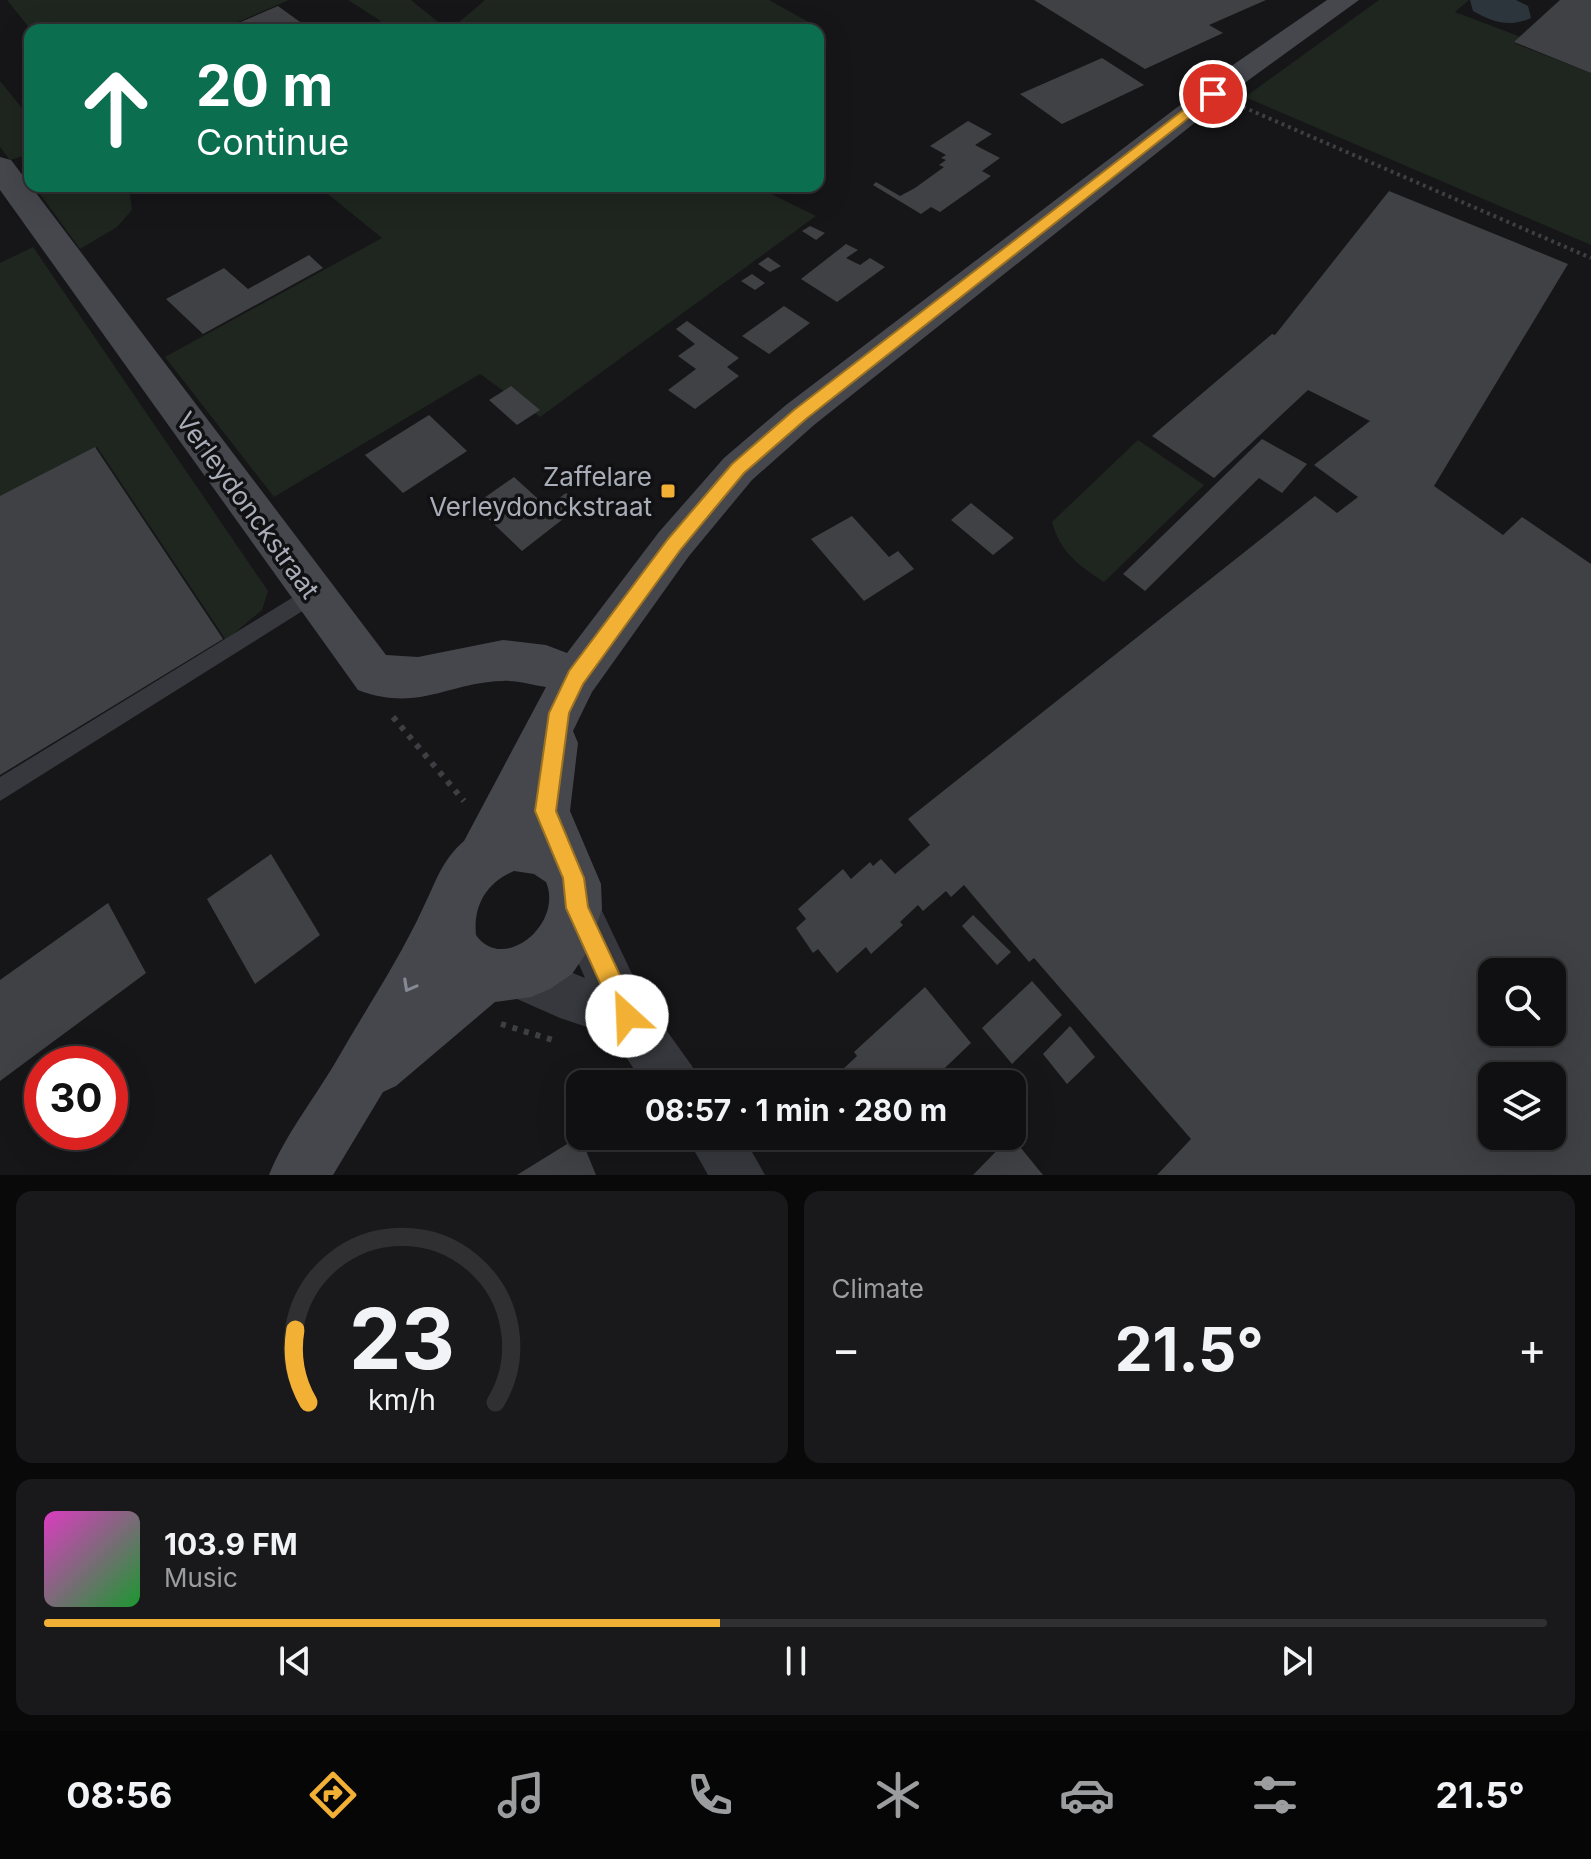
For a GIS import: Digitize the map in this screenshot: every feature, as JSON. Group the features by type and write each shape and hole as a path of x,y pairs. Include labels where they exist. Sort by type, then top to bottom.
{"street":[{"path":"299,1175 356,1083 447,918 454,890 484,856 568,695 674,544 738,469 800,415 1213,94 1345,0"},
{"name":"Verleydonckstraat","path":"0,167 374,675 418,678 503,660 546,666 568,695"},
{"path":"568,695 545,811 571,887 627,1016 664,1070"},
{"path":"356,1083 531,970 567,938 571,887 544,848 529,845 498,849 484,856"},
{"path":"447,918 451,943 457,953 500,991 560,994 627,1016"},
{"path":"722,1150 739,1175"}],"lane":[{"path":"0,790 313,594"}],"path":[{"path":"1213,94 1591,258"},
{"path":"500,991 559,1042"}],"shaded area":[{"path":"7,0 289,0 233,24 26,24"},
{"path":"348,0 411,0 441,24 375,24 381,21"},
{"path":"485,0 769,0 812,24 457,24"},
{"path":"1379,0 1469,0 1455,12 1521,37 1514,43 1591,73 1591,245 1245,97"},
{"path":"1470,0 1516,0 1528,6 1531,18 1515,23 1494,21 1473,11"},
{"path":"0,81 24,111 24,156 10,160 0,147"},
{"path":"39,192 130,192 132,210 117,227 80,249"},
{"path":"325,192 767,192 816,216 540,417 480,374 274,497 165,357 382,238"},
{"path":"33,247 268,591 262,610 226,640 97,447 0,497 0,263"},
{"path":"1138,440 1204,485 1104,582 1065,550 1052,522"}],"building":[{"path":"1034,0 1266,0 1209,25 1223,33 1145,69"},
{"path":"1560,0 1591,0 1591,73 1514,42"},
{"path":"278,6 303,24 236,24"},
{"path":"1102,58 1144,85 1062,124 1020,94"},
{"path":"968,121 992,134 975,145 1000,158 982,171 991,176 940,212 931,207 921,214 873,185 876,182 900,196 915,188 944,167 939,165 946,160 941,158 946,155 930,146"},
{"path":"1389,191 1568,264 1434,486 1503,535 1522,517 1591,564 1591,1175 1157,1175 1191,1139 1034,958 1029,962 964,885 951,897 946,891 923,911 918,905 900,922 903,925 871,954 866,947 837,973 818,949 813,953 796,928 806,919 798,909 843,869 851,879 870,862 873,866 881,859 895,874 930,845 908,819 1315,496 1337,513 1358,497 1314,465 1370,421 1308,390 1214,478 1152,436 1272,334 1275,335"},
{"path":"810,226 825,233 816,240 802,231"},
{"path":"846,244 858,250 846,258 860,265 870,258 885,267 837,302 801,279"},
{"path":"309,255 323,268 203,334 166,299 224,268 248,289"},
{"path":"768,257 781,266 770,272 758,264"},
{"path":"752,274 765,283 755,290 741,281"},
{"path":"784,306 810,323 769,354 742,336"},
{"path":"687,321 739,358 727,367 739,376 695,409 668,390 696,369 678,356 695,344 676,329"},
{"path":"511,386 540,410 517,425 489,400"},
{"path":"429,415 467,451 403,493 365,455"},
{"path":"1262,439 1307,464 1282,493 1259,478 1145,591 1123,574"},
{"path":"95,447 223,639 0,775 0,496"},
{"path":"514,477 547,507 566,493 581,505 522,551 474,505"},
{"path":"971,503 1014,538 993,555 951,520"},
{"path":"852,516 889,557 898,551 914,569 864,601 811,539"},
{"path":"271,854 320,935 255,984 207,899"},
{"path":"108,903 146,973 47,1046 24,1046 24,1063 0,1081 0,980"},
{"path":"973,915 1011,952 997,965 962,926"},
{"path":"1032,981 1062,1015 1012,1064 982,1028"},
{"path":"925,987 971,1043 943,1070 842,1070 857,1056 854,1052"},
{"path":"1070,1026 1095,1057 1067,1084 1043,1054"},
{"path":"566,1145 566,1150 586,1150 596,1175 517,1175"},
{"path":"997,1150 1022,1150 1043,1175 973,1175"}],"place":[{"name":"Zaffelare Verleydonckstraat","path":"668,491"}],"route":[{"path":"627,1016 577,908 573,878 545,811 559,713 576,677 674,544 738,469 800,415 1213,94"}]}
